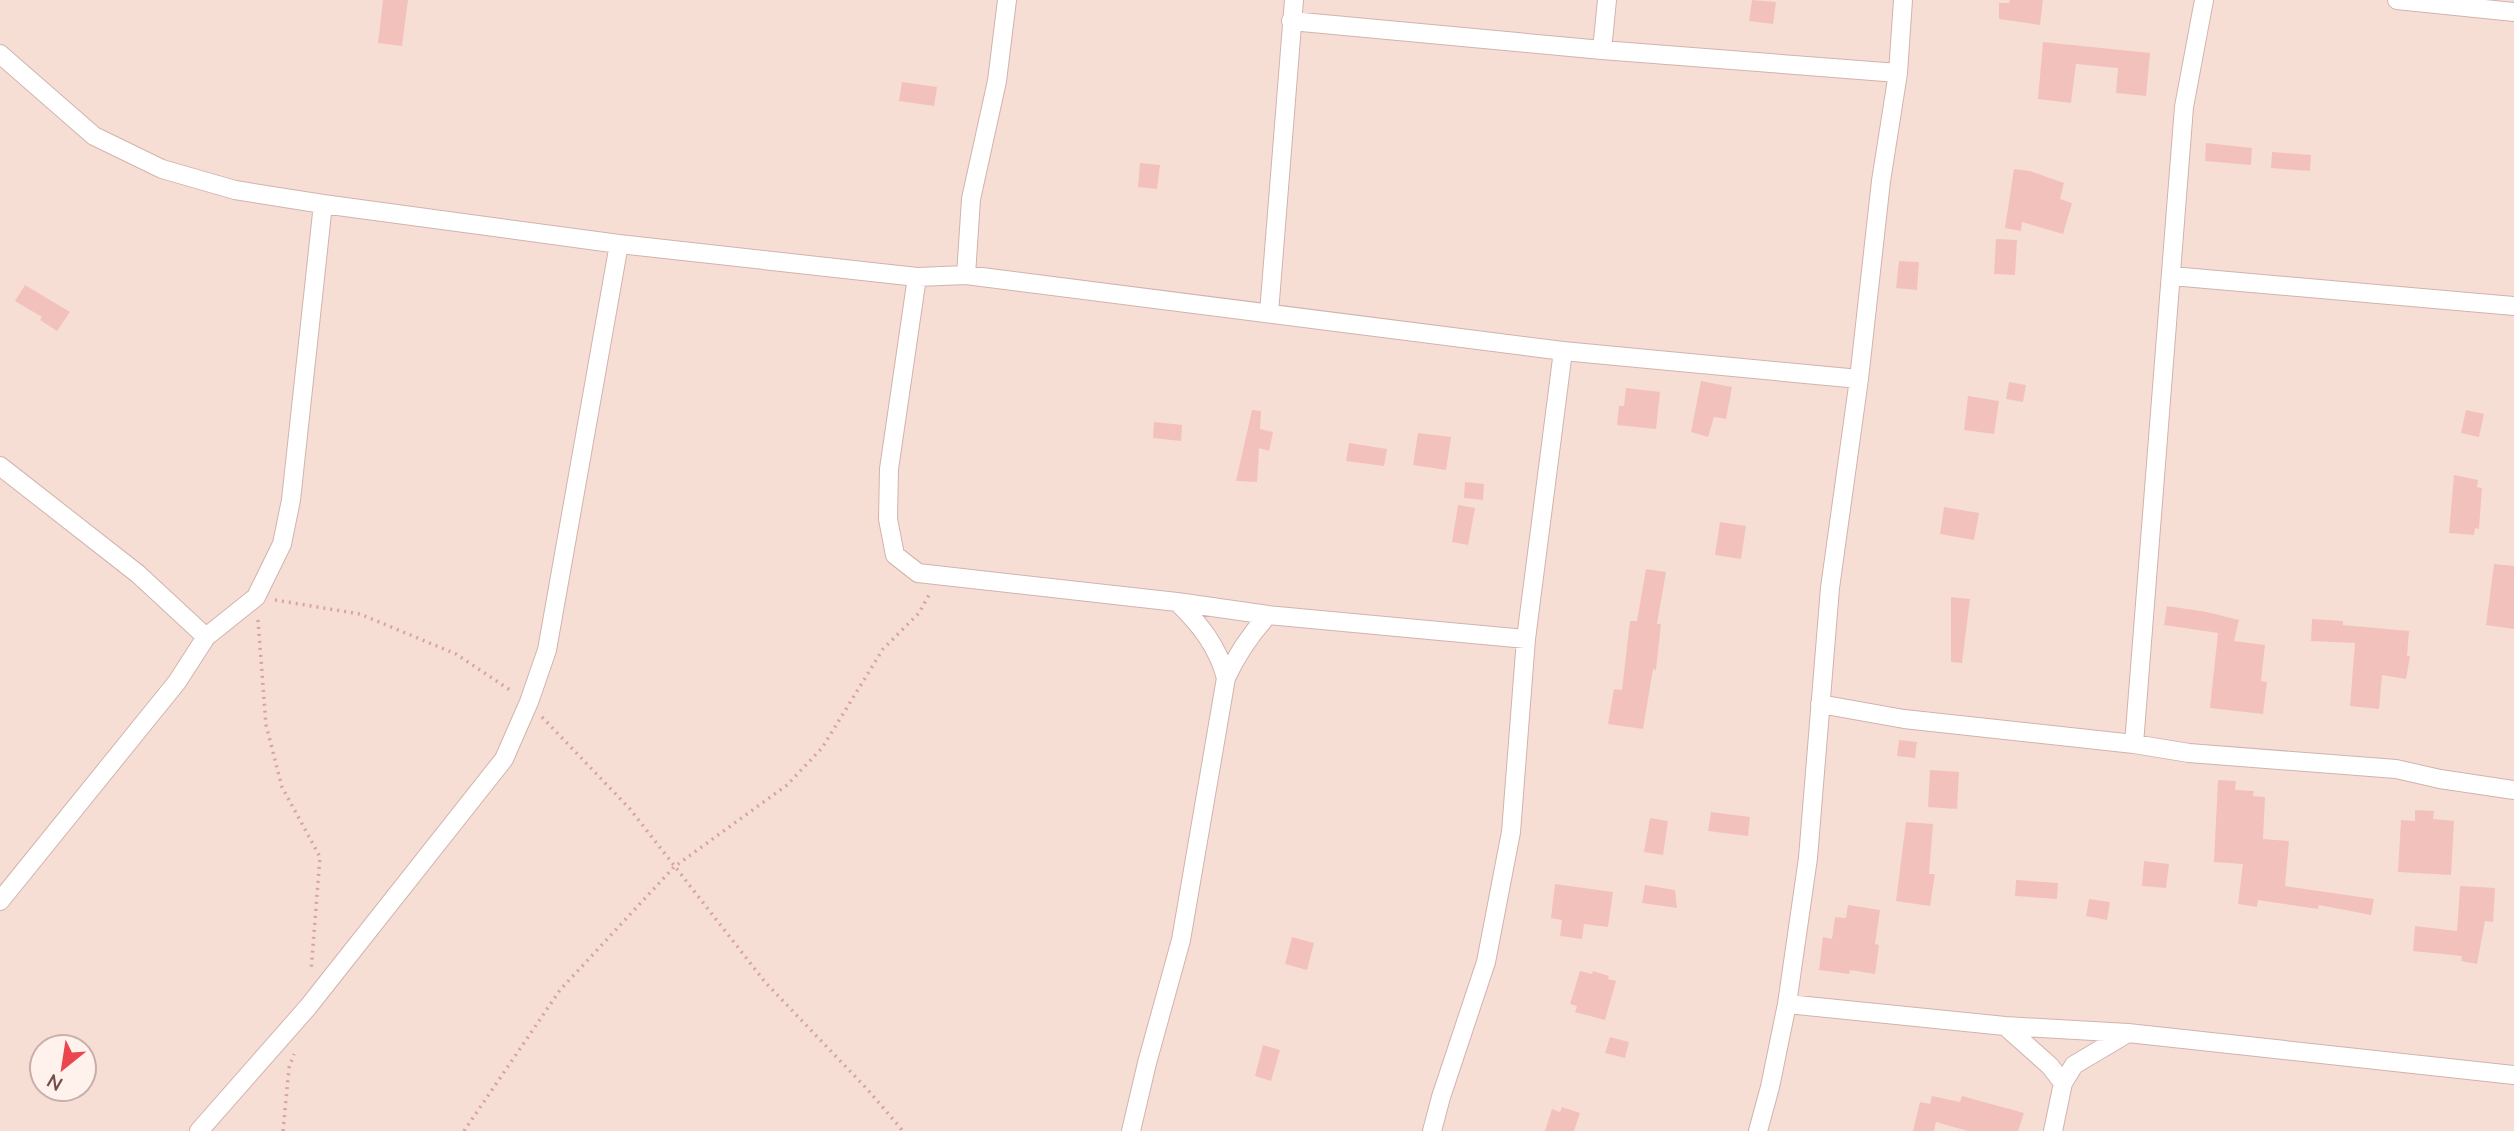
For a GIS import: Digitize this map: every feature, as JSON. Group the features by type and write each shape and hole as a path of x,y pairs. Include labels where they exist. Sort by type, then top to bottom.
{"street":[{"path":"966,275 971,199 997,81 1007,0"},
{"path":"1269,313 1294,0"},
{"path":"1601,50 1607,0"},
{"path":"1758,1131 1787,1004 1808,858 1830,588 1859,379 1883,168 1898,73 1903,0"},
{"path":"2134,744 2184,107 2204,0"},
{"path":"2397,0 2514,12"},
{"path":"1291,21 1601,50 1898,73"},
{"path":"0,54 94,136 162,169 235,190 619,244 917,278 966,275 1563,351 1859,379"},
{"path":"0,901 177,682 206,637 256,597 282,544 291,500 323,204"},
{"path":"199,1131 308,1007 504,759 529,702 547,650 619,244"},
{"path":"2172,276 2514,306"},
{"path":"917,278 889,469 888,519 894,555 918,573 1268,615 1526,639"},
{"path":"1433,1131 1441,1097 1486,962 1509,845 1526,639 1563,351"},
{"path":"0,466 138,574 206,637"},
{"path":"1177,602 1207,634 1221,657 1226,678"},
{"path":"1131,1131 1181,940 1226,678 1251,634 1268,615"},
{"path":"1820,704 1904,719 2134,744 2189,753 2396,769 2440,779 2514,790"},
{"path":"1787,1004 2005,1026 2128,1033 2514,1074"},
{"path":"2005,1026 2034,1050 2063,1083"},
{"path":"2053,1131 2063,1083 2074,1065 2128,1033"}],"path":[{"path":"464,1131 560,990 674,867 787,785 822,748 883,649 919,613 940,576"},
{"path":"308,1007 320,857 282,787 266,725 256,597 360,614 456,654 529,702 630,808 765,982 868,1090 903,1131"},
{"path":"283,1131 289,1068 297,1043"}],"shaded area":[{"path":"0,0 2514,0 2514,1131 0,1131"}],"building":[{"path":"383,0 408,0 402,46 378,43"},
{"path":"1752,0 1776,2 1773,24 1749,21"},
{"path":"2010,0 2043,0 2040,25 1999,19 1999,3 2009,3"},
{"path":"2043,42 2150,53 2146,96 2116,93 2118,68 2076,64 2071,103 2038,99"},
{"path":"902,82 937,87 934,106 899,101"},
{"path":"2206,143 2252,148 2251,165 2205,161"},
{"path":"2272,152 2311,155 2310,171 2271,168"},
{"path":"1140,163 1160,165 1157,189 1138,187"},
{"path":"2014,169 2030,171 2064,183 2060,199 2072,203 2063,234 2022,222 2021,231 2005,228"},
{"path":"1996,239 2017,240 2015,275 1994,274"},
{"path":"1899,261 1919,262 1917,290 1896,288"},
{"path":"25,285 70,312 57,331 40,320 42,317 15,301"},
{"path":"1701,381 1732,387 1726,419 1714,417 1708,437 1691,432"},
{"path":"2009,382 2026,385 2023,402 2006,399"},
{"path":"1626,388 1660,392 1656,429 1617,425 1619,406 1624,406"},
{"path":"1968,396 1999,401 1994,434 1964,430"},
{"path":"1252,410 1261,411 1260,429 1273,432 1269,451 1259,448 1257,482 1236,481"},
{"path":"2466,410 2484,414 2479,437 2461,433"},
{"path":"1154,422 1182,425 1181,441 1153,438"},
{"path":"1418,433 1451,437 1446,470 1413,465"},
{"path":"1349,443 1387,449 1384,466 1346,461"},
{"path":"2454,475 2478,480 2477,487 2482,488 2479,529 2475,528 2474,535 2449,533"},
{"path":"1465,482 1484,484 1483,500 1464,498"},
{"path":"1458,505 1475,508 1468,545 1452,542"},
{"path":"1944,507 1979,513 1974,540 1940,534"},
{"path":"1720,522 1746,526 1741,559 1715,555"},
{"path":"2494,564 2514,566 2514,629 2486,625"},
{"path":"1646,569 1666,572 1657,624 1661,624 1656,670 1653,669 1643,729 1608,724 1614,689 1622,690 1630,621 1637,621"},
{"path":"1951,597 1970,599 1962,663 1951,662"},
{"path":"2167,606 2239,620 2234,641 2265,645 2261,681 2267,682 2263,714 2210,708 2218,633 2164,625"},
{"path":"2312,619 2343,621 2343,625 2409,631 2407,656 2410,656 2406,679 2382,675 2379,709 2350,706 2355,643 2311,641"},
{"path":"1899,740 1917,742 1915,758 1897,756"},
{"path":"1930,770 1959,772 1957,809 1928,807"},
{"path":"2218,780 2236,781 2235,790 2254,791 2253,796 2265,797 2263,839 2289,841 2285,886 2374,899 2371,915 2319,905 2318,909 2258,900 2257,907 2238,904 2243,864 2214,862"},
{"path":"2415,810 2434,811 2433,819 2454,821 2451,875 2398,872 2401,820 2415,821"},
{"path":"1711,812 1750,817 1748,836 1708,831"},
{"path":"1650,818 1668,821 1663,855 1644,852"},
{"path":"1906,822 1933,824 1929,874 1935,874 1930,906 1896,901"},
{"path":"2144,861 2169,864 2166,888 2142,886"},
{"path":"2016,880 2058,883 2057,899 2015,896"},
{"path":"1555,884 1613,892 1608,927 1584,924 1582,939 1560,936 1562,920 1551,918"},
{"path":"1645,885 1675,890 1677,908 1642,903"},
{"path":"2460,886 2495,888 2493,922 2485,921 2477,964 2461,961 2462,956 2413,951 2415,926 2457,931"},
{"path":"2089,899 2110,902 2107,920 2086,916"},
{"path":"1848,905 1880,910 1875,944 1879,945 1875,974 1850,970 1849,974 1819,970 1823,937 1832,939 1835,917 1846,918"},
{"path":"1292,937 1314,943 1307,970 1285,964"},
{"path":"1580,971 1592,974 1593,971 1616,981 1605,1020 1575,1012 1577,1006 1570,1004"},
{"path":"1610,1037 1629,1042 1625,1058 1605,1053"},
{"path":"1263,1045 1280,1050 1271,1081 1255,1076"},
{"path":"1932,1096 1960,1102 1962,1096 2024,1113 2018,1131 1968,1131 1936,1122 1934,1131 1913,1131 1920,1102 1930,1104"},
{"path":"1562,1107 1580,1113 1574,1131 1545,1131 1552,1109 1560,1112"}]}
